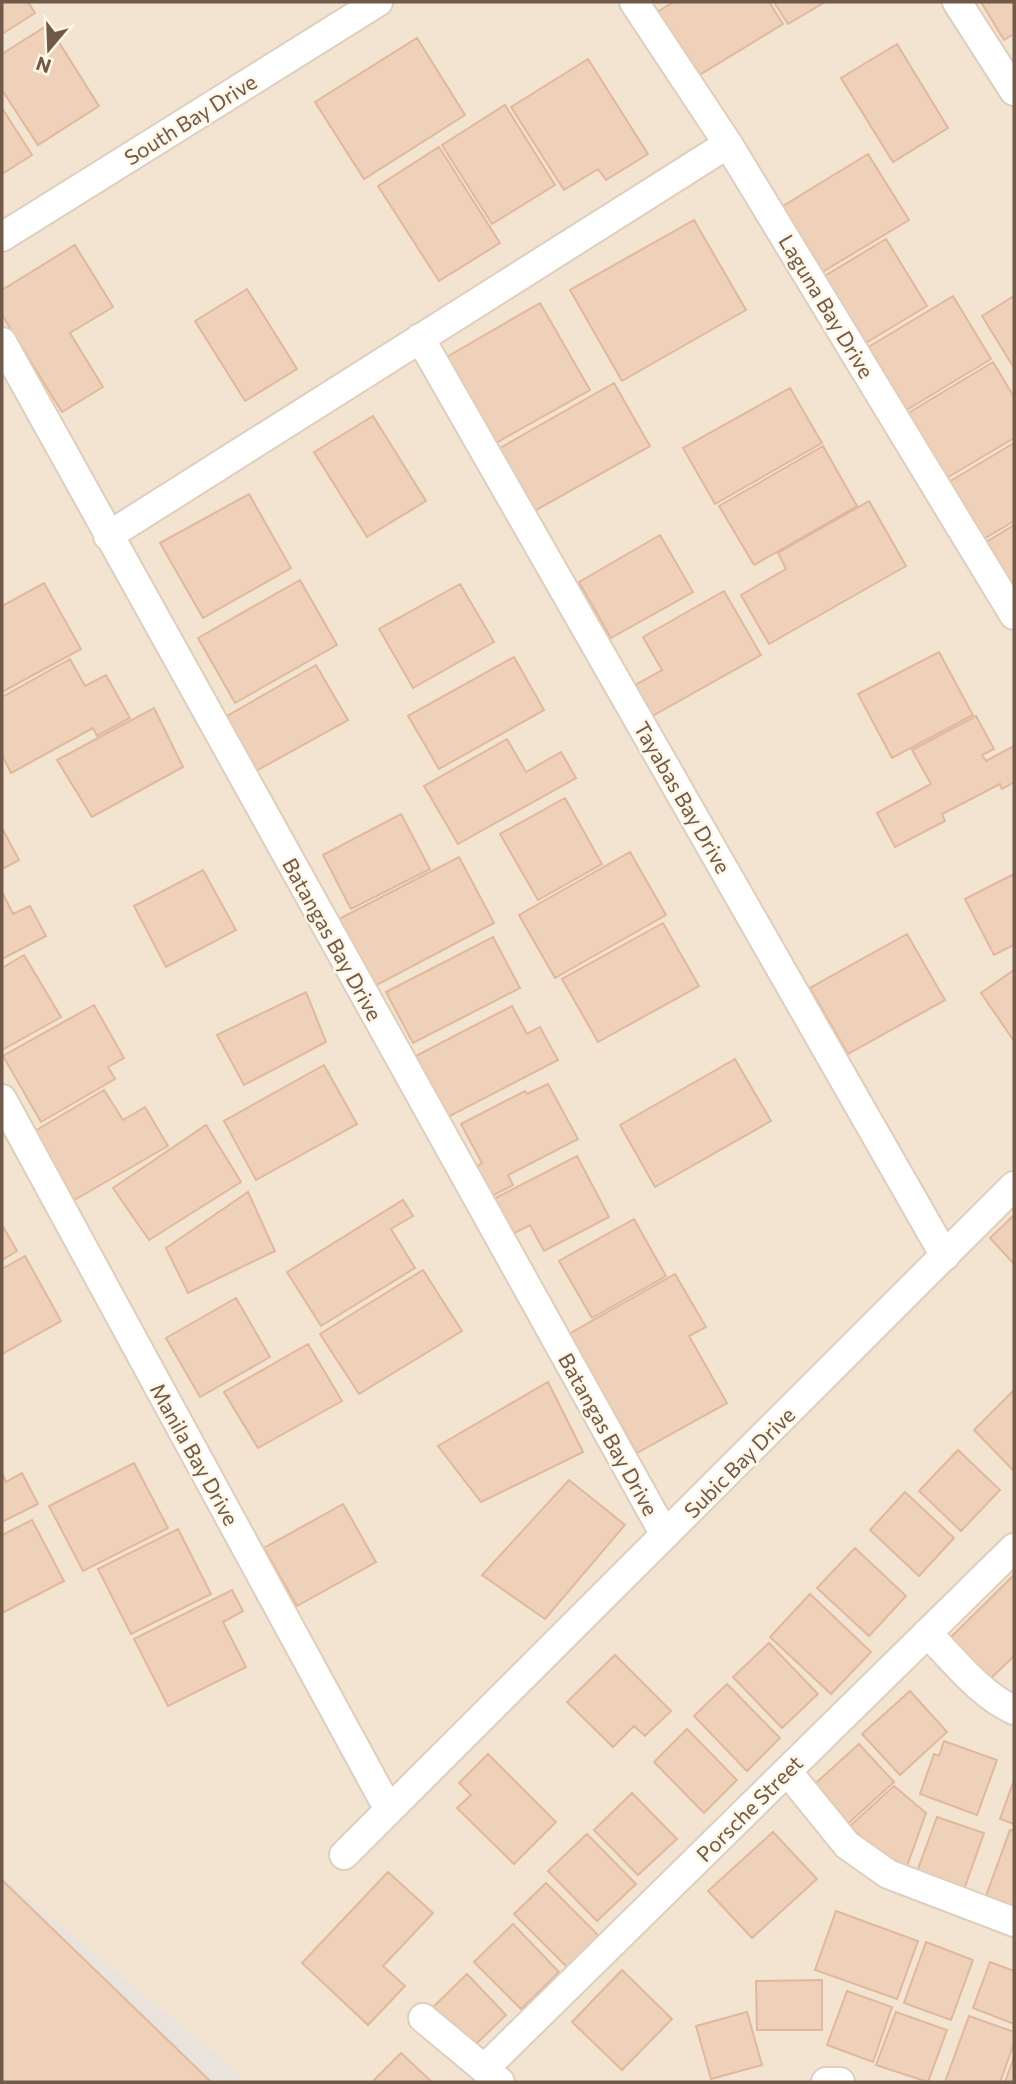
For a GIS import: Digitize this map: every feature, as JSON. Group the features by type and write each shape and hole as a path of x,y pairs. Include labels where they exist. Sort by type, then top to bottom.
{"street":[{"name":"South Bay Drive","path":"2,237 378,2"},
{"name":"Laguna Bay Drive","path":"634,2 728,144 1014,615"},
{"path":"957,2 1014,91"},
{"path":"108,536 728,144"},
{"name":"Tayabas Bay Drive","path":"420,338 945,1256"},
{"name":"Batangas Bay Drive","path":"2,342 665,1535"},
{"name":"Manila Bay Drive","path":"2,1099 389,1810"},
{"name":"Subic Bay Drive","path":"344,1855 1014,1186"},
{"name":"Porsche Street","path":"492,2076 787,1771 1014,1548"},
{"path":"927,1633 968,1675 1003,1705 1014,1710"},
{"path":"787,1771 848,1845 888,1874 1014,1922"},
{"path":"423,2018 492,2076"},
{"path":"826,2082 840,2082"}],"shaded area":[{"path":"2,2 1014,2 1014,2082 249,2082 2,1876"},
{"path":"2,1876 249,2082 2,2082"}],"building":[{"path":"2,2 28,2 35,13 2,34"},
{"path":"674,2 769,2 783,24 696,77 657,12"},
{"path":"774,2 825,2 788,24"},
{"path":"981,2 1014,2 1014,34 1004,40"},
{"path":"48,25 99,106 38,145 2,90 2,54"},
{"path":"417,38 465,115 364,179 315,102"},
{"path":"897,44 948,128 893,162 841,78"},
{"path":"588,59 648,154 606,180 598,169 564,190 511,107"},
{"path":"505,105 555,185 492,224 442,145"},
{"path":"2,108 32,155 2,174"},
{"path":"439,147 500,243 439,281 378,186"},
{"path":"868,154 909,220 819,274 778,209"},
{"path":"694,220 746,310 622,381 570,290"},
{"path":"886,239 927,306 859,347 818,280"},
{"path":"75,245 113,307 70,333 103,387 62,412 2,315 2,290"},
{"path":"247,289 297,369 245,401 195,321"},
{"path":"953,296 991,359 900,414 862,351"},
{"path":"1014,296 1014,368 982,316"},
{"path":"540,303 590,390 487,448 438,362"},
{"path":"993,362 1014,397 1014,438 940,482 900,418"},
{"path":"614,383 650,446 529,514 493,452"},
{"path":"790,388 822,443 715,504 683,448"},
{"path":"373,416 426,501 367,537 314,452"},
{"path":"1014,443 1014,521 977,543 942,486"},
{"path":"823,446 857,506 754,565 719,506"},
{"path":"249,494 291,568 203,618 160,543"},
{"path":"869,501 906,566 769,644 741,595 786,569 778,553"},
{"path":"1014,525 1014,606 978,547"},
{"path":"660,535 693,592 611,638 579,582"},
{"path":"300,580 337,645 235,703 198,638"},
{"path":"44,583 81,649 2,692 2,606"},
{"path":"460,584 494,642 413,688 379,629"},
{"path":"724,591 761,655 647,719 630,688 662,670 643,637"},
{"path":"939,652 973,715 892,758 858,694"},
{"path":"514,657 544,710 439,769 408,716"},
{"path":"70,659 85,686 106,675 130,718 97,736 93,728 11,773 2,755 2,697"},
{"path":"316,665 348,720 256,771 225,717"},
{"path":"154,708 183,767 92,817 57,760"},
{"path":"976,716 994,749 982,755 986,761 1014,746 1014,782 1002,789 1000,784 942,814 945,821 895,847 877,813 931,784 912,750"},
{"path":"507,739 526,772 561,752 576,778 458,844 424,786"},
{"path":"565,798 602,864 538,900 500,834"},
{"path":"401,814 430,869 351,909 323,855"},
{"path":"2,828 19,860 2,869"},
{"path":"630,852 666,915 555,978 519,915"},
{"path":"459,857 494,923 375,986 339,919"},
{"path":"203,870 236,930 166,967 134,906"},
{"path":"1014,874 1014,945 994,955 965,899"},
{"path":"2,892 13,914 30,906 46,936 2,959"},
{"path":"663,923 699,986 598,1042 562,979"},
{"path":"907,934 945,1000 848,1054 810,988"},
{"path":"493,937 520,988 413,1043 386,992"},
{"path":"24,955 61,1017 2,1050 2,968"},
{"path":"1014,970 1014,1041 981,993"},
{"path":"306,992 326,1042 244,1085 217,1035"},
{"path":"94,1005 124,1058 108,1067 115,1079 41,1122 3,1056"},
{"path":"512,1006 527,1034 540,1027 558,1060 446,1118 414,1057"},
{"path":"735,1059 771,1121 655,1187 620,1125"},
{"path":"324,1065 357,1124 256,1180 224,1121"},
{"path":"548,1084 578,1139 508,1175 513,1185 486,1199 470,1170 482,1163 461,1124 525,1091 527,1094"},
{"path":"104,1090 123,1120 145,1107 168,1146 71,1202 30,1134"},
{"path":"206,1125 241,1182 149,1240 113,1188"},
{"path":"577,1156 609,1217 544,1251 530,1225 507,1237 488,1202"},
{"path":"248,1192 275,1251 188,1293 166,1248"},
{"path":"403,1200 413,1216 391,1229 415,1268 321,1326 287,1272"},
{"path":"1014,1215 1014,1264 990,1238"},
{"path":"634,1219 666,1276 592,1318 559,1261"},
{"path":"2,1225 17,1251 2,1260"},
{"path":"25,1256 61,1321 2,1354 2,1269"},
{"path":"423,1270 462,1331 359,1394 320,1334"},
{"path":"675,1274 706,1327 689,1336 727,1403 637,1453 569,1334"},
{"path":"236,1298 270,1357 200,1397 166,1338"},
{"path":"308,1344 342,1401 258,1448 224,1392"},
{"path":"548,1382 583,1452 481,1502 438,1446"},
{"path":"1014,1390 1014,1471 974,1430"},
{"path":"958,1450 1000,1490 961,1531 919,1491"},
{"path":"134,1463 168,1528 83,1571 49,1506"},
{"path":"2,1473 6,1482 22,1473 38,1504 2,1522"},
{"path":"569,1480 625,1525 545,1619 482,1575"},
{"path":"905,1492 954,1538 919,1576 870,1530"},
{"path":"343,1504 376,1562 297,1606 264,1548"},
{"path":"32,1520 64,1581 2,1613 2,1535"},
{"path":"178,1529 211,1594 131,1634 98,1569"},
{"path":"855,1548 906,1596 869,1636 817,1588"},
{"path":"1014,1575 1014,1656 987,1682 947,1641"},
{"path":"232,1590 243,1611 223,1622 246,1667 168,1706 134,1639"},
{"path":"810,1594 871,1652 831,1694 770,1637"},
{"path":"769,1643 818,1694 782,1728 733,1677"},
{"path":"615,1655 671,1711 645,1736 634,1726 613,1747 567,1702"},
{"path":"727,1684 780,1738 747,1771 694,1716"},
{"path":"910,1691 947,1732 900,1775 862,1734"},
{"path":"687,1729 737,1780 704,1813 654,1762"},
{"path":"944,1741 997,1760 977,1815 920,1794 934,1754 939,1756"},
{"path":"859,1744 894,1782 842,1829 807,1791"},
{"path":"488,1754 556,1822 514,1864 457,1808 471,1795 459,1783"},
{"path":"1014,1780 1014,1824 1000,1819"},
{"path":"894,1786 926,1813 903,1877 850,1826"},
{"path":"632,1793 677,1839 638,1875 594,1830"},
{"path":"937,1817 984,1833 961,1898 914,1880"},
{"path":"1010,1830 1014,1831 1014,1906 986,1896"},
{"path":"773,1832 817,1879 752,1938 708,1891"},
{"path":"587,1834 636,1884 597,1921 548,1871"},
{"path":"388,1872 433,1913 383,1966 405,1986 368,2025 302,1963"},
{"path":"2,1880 208,2079 211,2082 2,2082"},
{"path":"546,1883 600,1937 568,1968 514,1914"},
{"path":"836,1911 918,1941 897,1999 815,1970"},
{"path":"513,1924 559,1972 521,2009 474,1962"},
{"path":"926,1942 973,1960 951,2020 904,2003"},
{"path":"990,1962 1014,1971 1014,2024 973,2008"},
{"path":"622,1970 672,2019 622,2070 572,2022"},
{"path":"467,1974 506,2015 472,2048 432,2008"},
{"path":"822,1980 822,2030 757,2030 756,1981"},
{"path":"847,1991 892,2007 873,2062 827,2045"},
{"path":"747,2012 762,2065 711,2079 696,2026"},
{"path":"896,2012 947,2030 928,2082 876,2065"},
{"path":"969,2016 1014,2032 1014,2043 1000,2082 945,2082"},
{"path":"401,2053 432,2082 372,2082"},
{"path":"1014,2057 1014,2082 1005,2082"}]}
